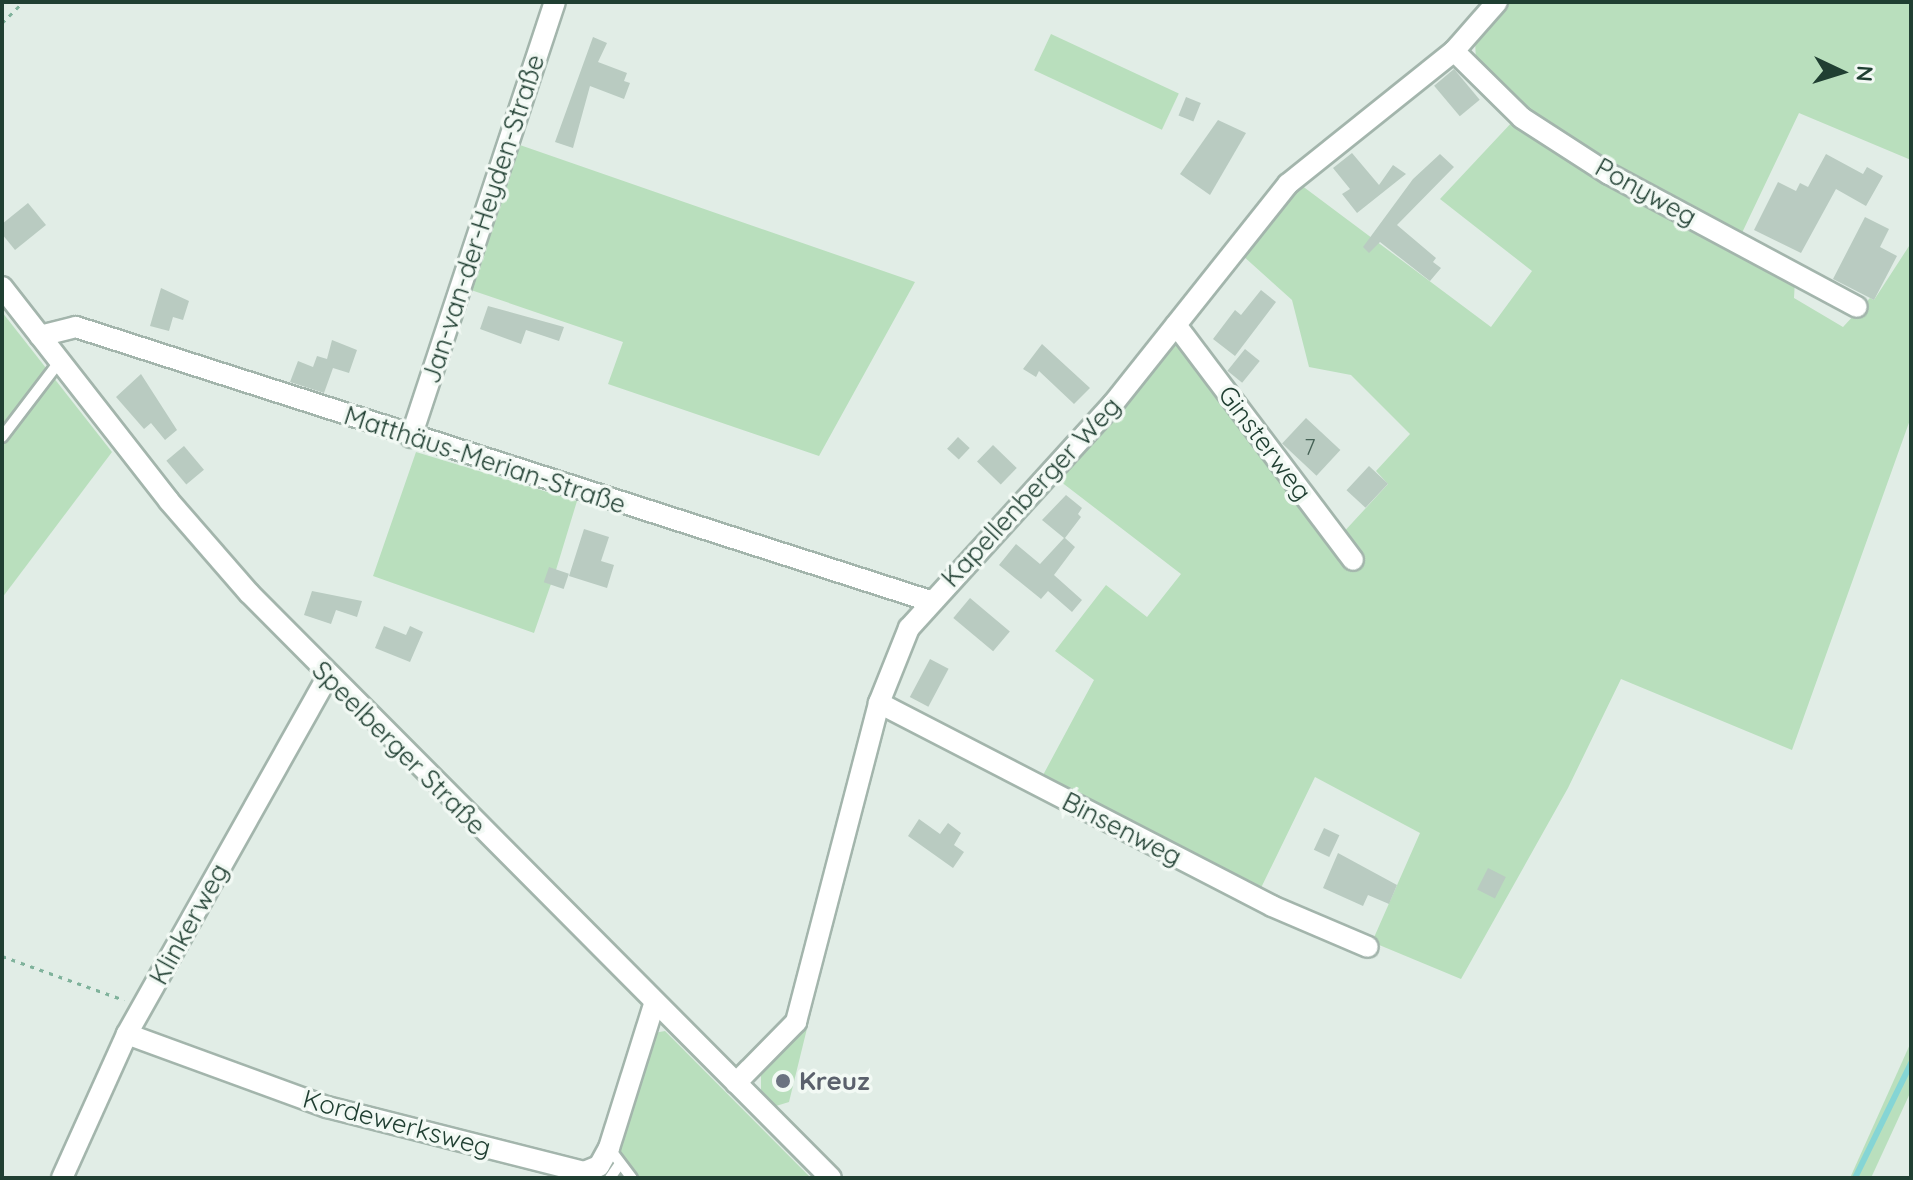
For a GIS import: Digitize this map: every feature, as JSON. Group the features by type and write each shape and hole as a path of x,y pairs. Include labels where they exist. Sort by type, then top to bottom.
{"street":[{"name":"Jan-van-der-Heyden-Straße","path":"411,437 555,2"},
{"name":"Kapellenberger Weg","path":"736,1083 796,1022 879,703 909,628 930,601 1113,404 1288,184 1454,51 1497,2"},
{"name":"Ponyweg","path":"1454,51 1522,118 1609,174 1857,307"},
{"name":"Speelberger Straße","path":"2,287 169,501 328,676 831,1178"},
{"name":"Ginsterweg","path":"1176,325 1353,560"},
{"name":"Matthäus-Merian-Straße","path":"40,336 76,327 930,601"},
{"name":"Klinkerweg","path":"62,1178 127,1034 328,676"},
{"name":"Binsenweg","path":"879,703 1272,906 1368,947"},
{"path":"614,1157 654,1004"},
{"name":"Kordewerksweg","path":"127,1034 327,1107 584,1172 614,1157"}],"lane":[{"path":"2,437 60,361"},
{"path":"610,1178 614,1157"},
{"path":"614,1157 632,1178"}],"path":[{"path":"2,23 23,2"},
{"path":"2,956 142,1007"}],"green space":[{"path":"1509,2 1911,2 1911,160 1799,113 1740,237 1610,166 1522,109 1476,62 1475,40"},
{"path":"1051,34 1179,94 1162,130 1034,70"},
{"path":"1514,120 1795,280 1794,298 1843,327 1870,298 1874,300 1911,243 1911,417 1792,750 1621,679 1568,788 1461,979 1372,942 1420,833 1315,777 1259,892 1042,777 1094,680 1055,651 1106,585 1147,617 1181,574 1056,478 1172,341 1181,341 1341,535 1388,484 1376,471 1410,434 1351,375 1309,367 1292,300 1242,255 1301,185 1491,327 1532,271 1440,199"},
{"path":"517,144 915,282 819,456 608,384 623,342 468,289"},
{"path":"2,312 112,452 2,598"},
{"path":"416,452 577,501 556,570 545,582 551,584 534,633 373,576"},
{"path":"813,1004 789,1102 776,1106 761,1090 761,1071 800,1029"},
{"path":"665,1031 811,1178 630,1178 613,1173 654,1033"},
{"path":"1911,1042 1911,1091 1871,1178 1850,1178"}],"building":[{"path":"593,37 607,43 598,62 627,73 624,81 630,83 624,99 590,86 573,148 555,142"},
{"path":"1454,69 1480,100 1460,116 1434,86"},
{"path":"1186,97 1201,103 1193,122 1179,116"},
{"path":"1218,120 1246,133 1210,195 1180,174"},
{"path":"1352,153 1379,185 1393,165 1406,174 1357,213 1342,194 1350,189 1333,168"},
{"path":"1440,154 1454,167 1397,225 1436,258 1433,262 1441,268 1430,281 1380,242 1369,253 1363,247 1413,179"},
{"path":"1826,154 1863,174 1867,167 1883,176 1866,206 1836,189 1801,253 1754,230 1778,182 1796,191 1800,183 1808,187"},
{"path":"28,203 46,225 15,250 2,234 2,224"},
{"path":"1865,217 1889,229 1880,247 1897,256 1874,300 1833,279"},
{"path":"161,288 189,301 183,320 173,317 169,331 150,326"},
{"path":"1261,290 1276,302 1235,356 1213,339 1235,310 1241,315"},
{"path":"488,306 564,327 559,341 526,330 521,344 480,329"},
{"path":"332,340 357,350 349,373 333,368 324,393 290,382 298,361 313,367 317,356 327,359"},
{"path":"1042,344 1090,388 1074,404 1039,371 1036,377 1023,369"},
{"path":"1245,349 1260,361 1242,383 1227,371"},
{"path":"141,374 177,430 165,440 151,423 144,429 116,397"},
{"path":"1306,418 1340,450 1317,476 1282,444"},
{"path":"958,437 970,448 959,460 947,449"},
{"path":"993,445 1017,468 1001,484 977,462"},
{"path":"184,446 204,470 186,485 166,461"},
{"path":"1369,466 1388,484 1366,508 1346,490"},
{"path":"1066,495 1082,508 1078,514 1081,517 1065,538 1075,547 1054,575 1082,600 1072,612 1048,591 1041,599 999,565 1016,544 1040,564 1064,538 1042,520"},
{"path":"584,529 609,537 601,561 614,565 607,588 569,576"},
{"path":"549,567 569,574 564,589 544,582"},
{"path":"312,591 362,601 357,617 336,610 331,624 304,615"},
{"path":"970,598 1010,631 993,651 953,618"},
{"path":"384,626 406,635 410,626 423,632 410,662 375,648"},
{"path":"930,659 949,669 928,707 910,697"},
{"path":"919,819 940,834 948,823 961,833 954,845 964,852 953,868 908,836"},
{"path":"1324,828 1339,835 1329,857 1314,850"},
{"path":"1338,853 1397,885 1389,904 1368,895 1363,906 1323,888"},
{"path":"1488,868 1506,877 1495,898 1477,889"}],"waterway":[{"path":"1855,1178 1911,1063"}],"place":[{"name":"Kreuz","path":"783,1081"}]}
